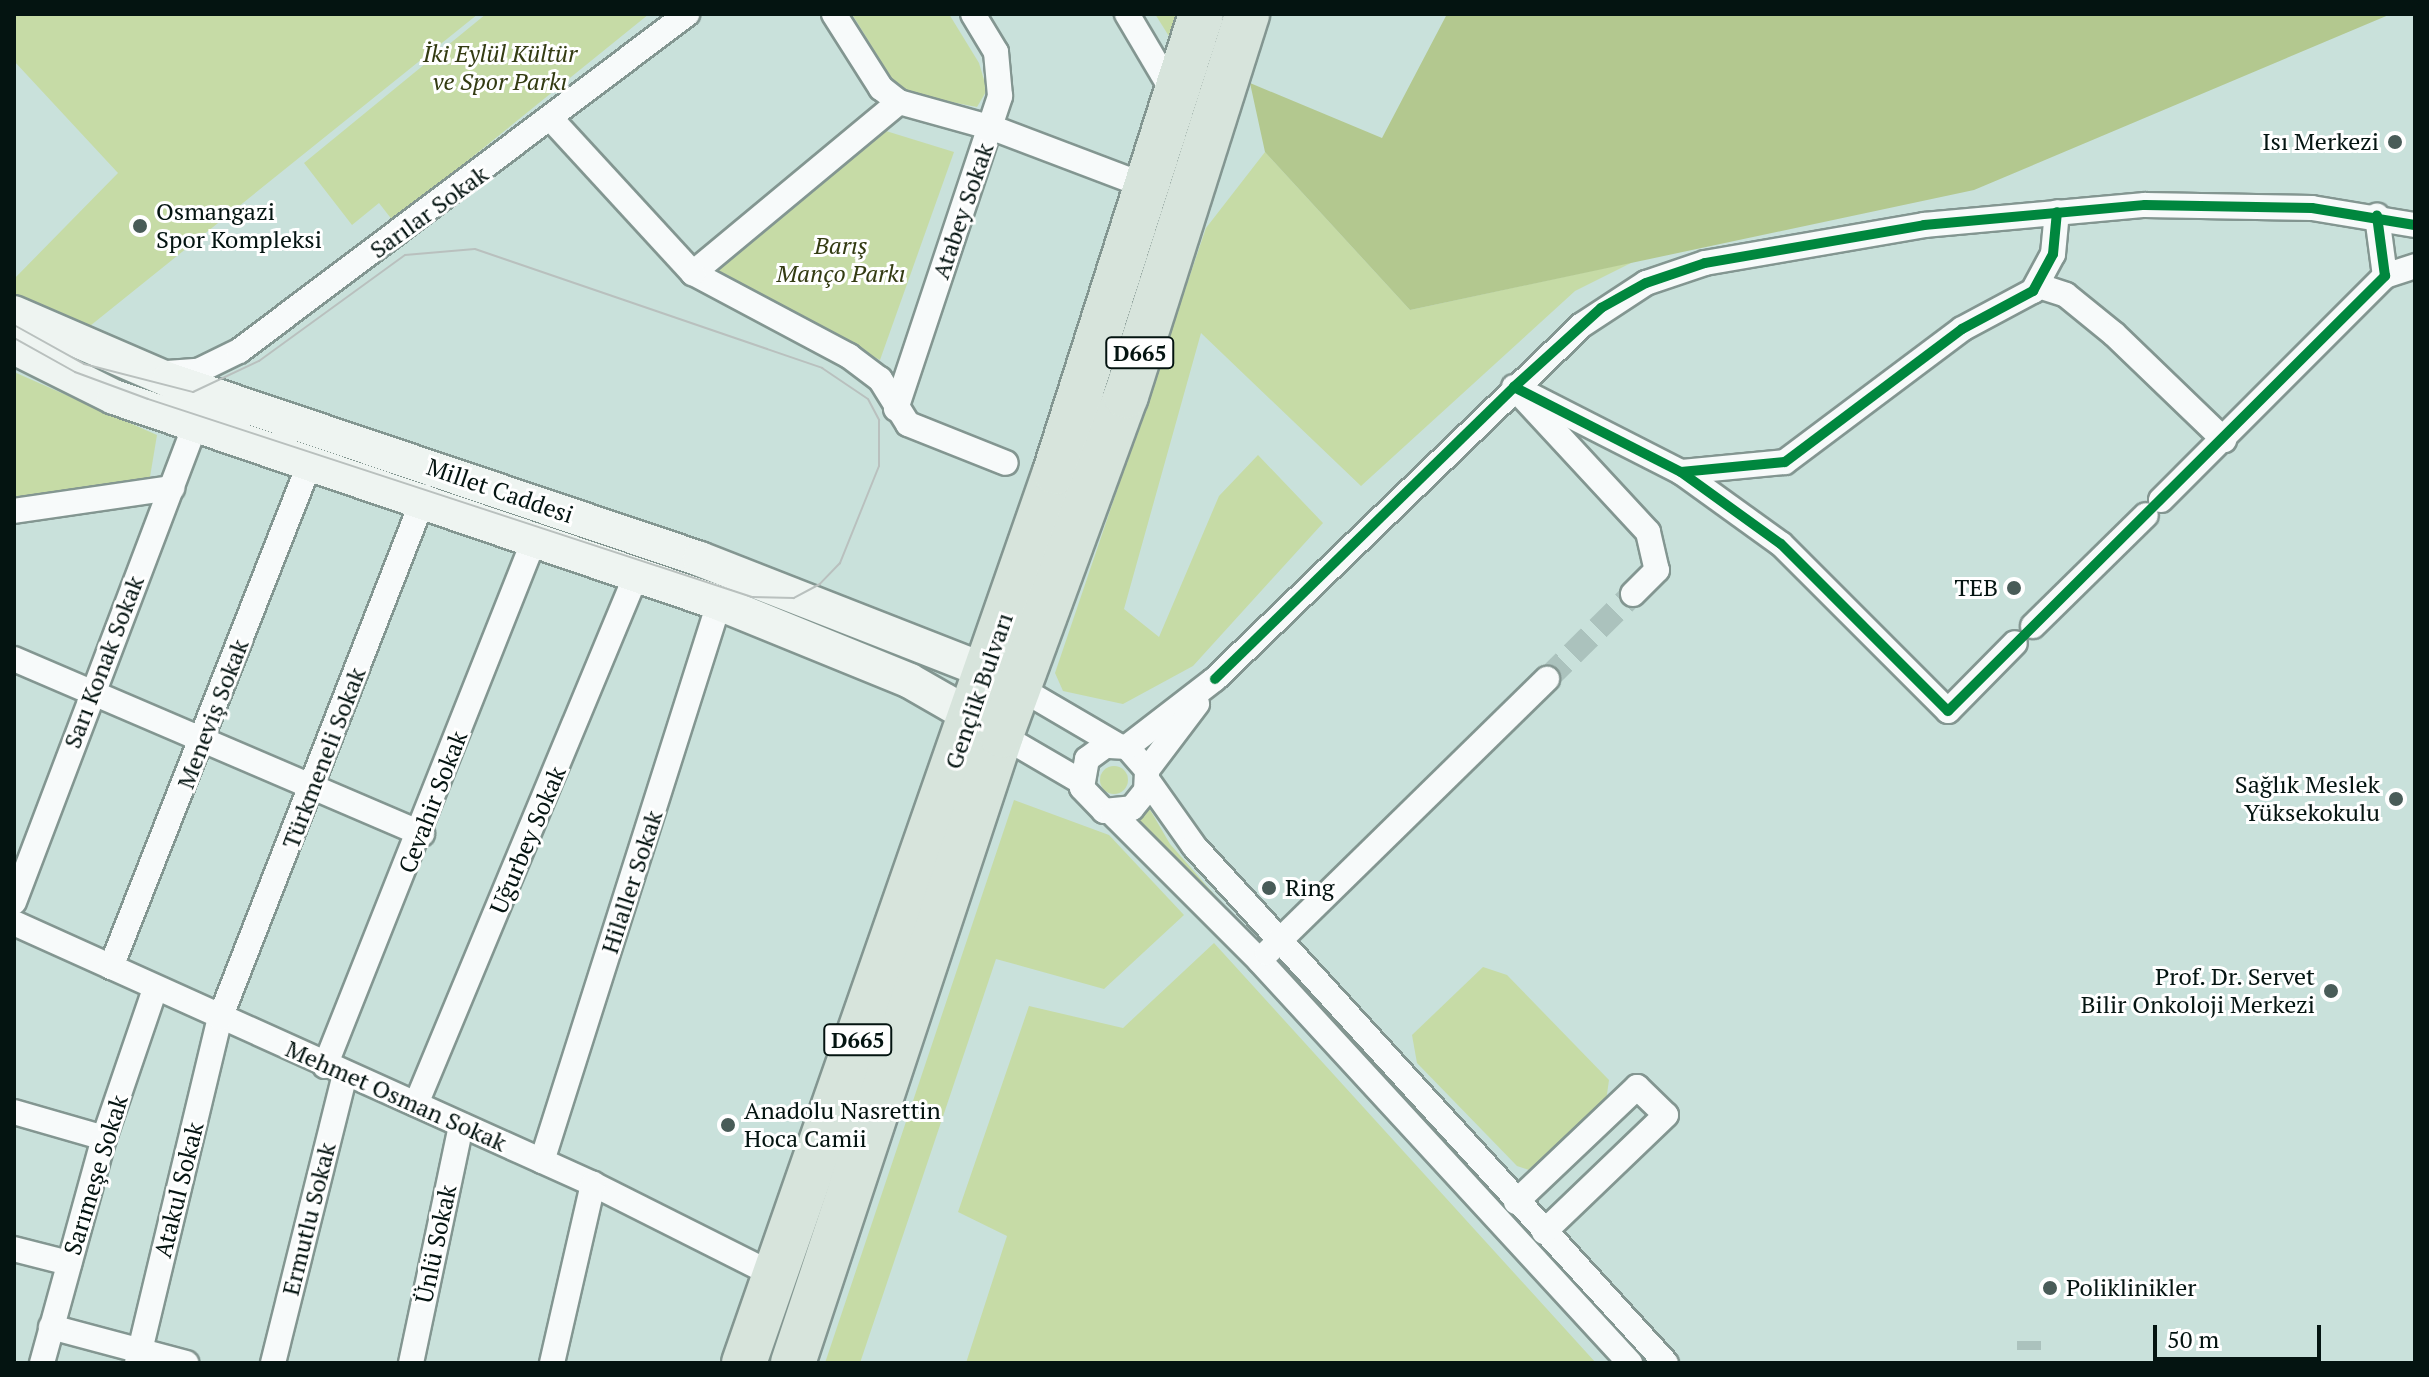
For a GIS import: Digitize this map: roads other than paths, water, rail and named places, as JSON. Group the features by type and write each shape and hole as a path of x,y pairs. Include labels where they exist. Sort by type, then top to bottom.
{"highway":[{"name":"Gençlik Bulvarı","path":"793,1363 1201,14"},
{"name":"Gençlik Bulvarı","path":"1002,679 1126,396 1247,14"},
{"name":"Gençlik Bulvarı","path":"744,1363 986,726"}],"main road":[{"name":"Millet Caddesi","path":"14,313 154,374 700,559 1002,679"},
{"name":"Millet Caddesi","path":"14,347 114,397 536,535 719,603 910,681 986,726"}],"street":[{"name":"Sarılar Sokak","path":"154,374 198,371 239,351 553,121 687,14"},
{"path":"834,14 881,88 899,102 993,128 1127,179"},
{"name":"Atabey Sokak","path":"896,409 993,128 1000,96 996,52 973,14"},
{"path":"1127,14 1176,97"},
{"path":"693,273 899,102"},
{"path":"553,121 693,273 849,356 880,379 896,409 931,436 1006,463"},
{"path":"1080,781 1087,759 1122,746 1215,679 1514,387 1601,308 1705,263 1924,225 2057,212 2231,205 2377,216 2415,225"},
{"path":"1681,472 1785,462 1962,329 2039,286 2053,254 2057,212"},
{"path":"2377,216 2385,276"},
{"path":"1514,387 1681,472 1781,544 1948,711 2224,440 2385,276 2415,266"},
{"path":"2039,286 2066,295 2114,334 2224,440"},
{"path":"1514,387 1648,532 1657,570 1633,594"},
{"name":"Sarı Konak Sokak","path":"14,902 91,692 196,423"},
{"name":"Meneviş Sokak","path":"111,967 204,739 311,460"},
{"path":"14,511 172,488"},
{"name":"Türkmeneli Sokak","path":"220,1018 314,786 424,497"},
{"name":"Cevahir Sokak","path":"335,1070 536,535"},
{"name":"Uğurbey Sokak","path":"416,1104 637,573"},
{"name":"Hilaller Sokak","path":"542,1161 719,603"},
{"path":"14,659 422,834"},
{"path":"1002,679 1122,746 1148,775 1181,831 1666,1363"},
{"path":"1112,813 1141,801 1148,775 1215,679"},
{"path":"1259,960 1547,679"},
{"path":"986,726 1080,781 1090,803 1112,813 1259,960 1630,1363"},
{"name":"Mehmet Osman Sokak","path":"14,923 593,1184 776,1276"},
{"name":"Sarımeşe Sokak","path":"42,1363 104,1138 155,989"},
{"name":"Atakul Sokak","path":"138,1358 220,1018"},
{"name":"Ermutlu Sokak","path":"273,1363 335,1070"},
{"path":"1512,1236 1637,1087 1666,1115 1530,1217"},
{"path":"14,1112 104,1138"},
{"name":"Ünlü Sokak","path":"411,1363 461,1125"},
{"path":"552,1363 593,1184"},
{"path":"14,1249 69,1263"},
{"path":"51,1327 138,1358 186,1363"}],"tunnel":[{"path":"1547,679 1633,594"},
{"path":"2029,1341 2029,1350"}],"tram line":[{"path":"14,325 84,364 193,392 259,361 405,255 475,249 822,368 868,399 879,420 879,466 840,563 820,584 794,598 752,597 148,399 75,372 14,338"}],"place":[{"name":"Isı Merkezi","path":"2395,142"},
{"name":"Osmangazi Spor Kompleksi","path":"140,226"},
{"name":"TEB","path":"2014,588"},
{"name":"Sağlık Meslek Yüksekokulu","path":"2396,799"},
{"name":"Ring","path":"1269,888"},
{"name":"Prof. Dr. Servet Bilir Onkoloji Merkezi","path":"2331,991"},
{"name":"Anadolu Nasrettin Hoca Camii","path":"728,1125"},
{"name":"Poliklinikler","path":"2050,1288"}],"park label":[{"name":"İki Eylül Kültür ve Spor Parkı","path":"500,68"},
{"name":"Barış Manço Parkı","path":"841,260"}]}
